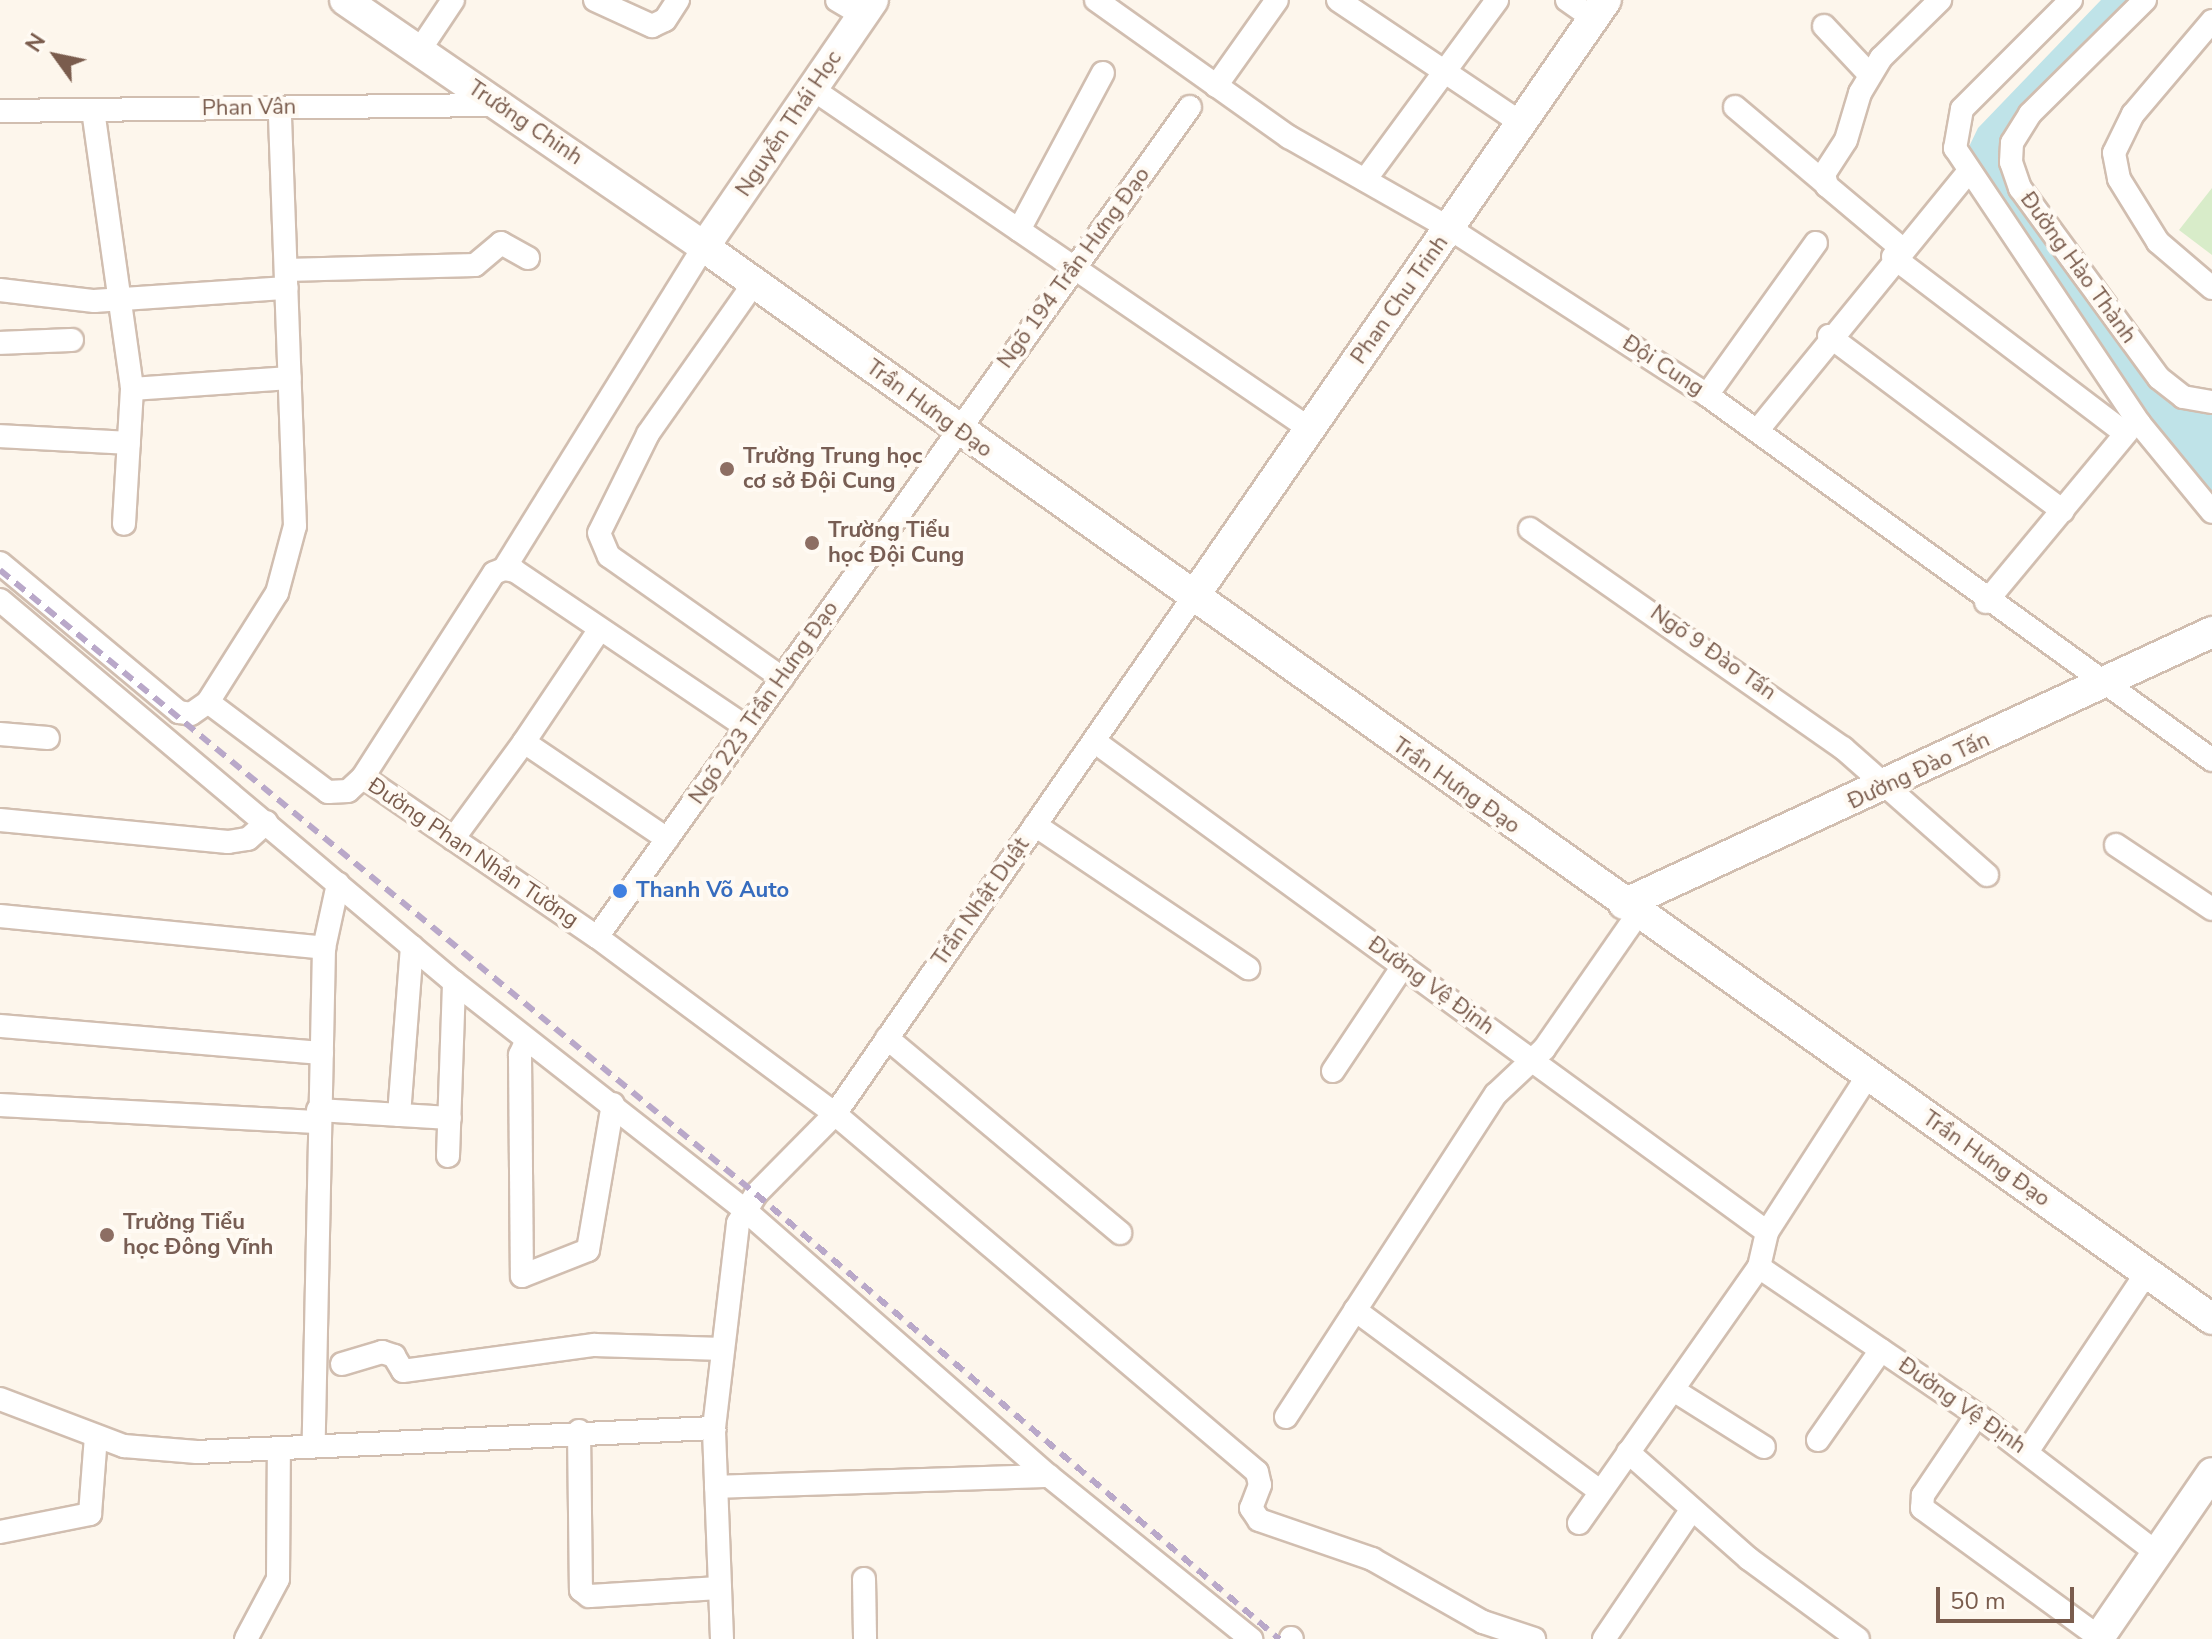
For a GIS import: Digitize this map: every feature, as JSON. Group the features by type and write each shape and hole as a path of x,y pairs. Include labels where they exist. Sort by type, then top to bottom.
{"main road":[{"name":"Trường Chinh","path":"345,0 704,247"},
{"name":"Nguyễn Thái Học","path":"704,247 814,90 857,5"},
{"name":"Phan Chu Trinh","path":"1192,599 1600,9"},
{"name":"Trần Hưng Đạo","path":"704,247 1192,599 2212,1319"},
{"name":"Đường Đào Tấn","path":"1631,909 2107,683 2211,638"},
{"path":"2098,1638 2212,1473"}],"street":[{"path":"419,51 453,0"},
{"path":"595,0 652,26 665,20 678,0"},
{"name":"Đội Cung","path":"1096,0 1216,86 1365,180 1449,228 1707,395 1986,602 2107,683 2212,760"},
{"path":"1216,86 1277,0"},
{"path":"1338,0 1442,75 1521,123"},
{"path":"1365,180 1497,0"},
{"path":"1567,0 1600,9"},
{"path":"1825,183 1825,170 1846,140 1870,75 1940,0"},
{"path":"2071,0 1962,109 1953,137 1968,172 2133,427 2212,512"},
{"name":"Đường Hào Thành","path":"2145,0 2030,114 2012,143 2011,162 2020,188 2159,378 2183,397 2212,402"},
{"path":"2212,21 2133,114 2114,153 2119,179 2158,242 2212,288"},
{"path":"1824,26 1870,75"},
{"path":"1019,230 1103,73"},
{"path":"814,90 1310,429"},
{"name":"Phan Vân","path":"0,111 498,105"},
{"name":"Ngõ 194 Trần Hưng Đạo","path":"958,430 1190,107"},
{"path":"1735,107 1825,183 1897,252 2133,427"},
{"path":"0,563 179,712 191,714 208,702 277,593 289,558 295,526 280,108"},
{"path":"93,110 132,389 124,524"},
{"path":"1757,431 1897,252 1968,172"},
{"path":"0,290 118,298 286,279 475,265 495,243 528,258"},
{"path":"1707,395 1816,243"},
{"path":"363,777 494,573 504,569 704,247"},
{"path":"754,283 648,434 599,533 609,556 782,678"},
{"path":"1829,336 2063,511"},
{"path":"0,343 72,340"},
{"path":"132,389 290,378"},
{"path":"1986,602 2133,427"},
{"name":"Ngõ 223 Trần Hưng Đạo","path":"597,937 958,430"},
{"path":"0,436 129,443"},
{"name":"Ngõ 9 Đào Tấn","path":"1530,529 1746,676 1888,786 1987,875"},
{"path":"504,569 746,727"},
{"name":"Trần Nhật Duật","path":"751,1202 835,1114 1192,599"},
{"path":"0,600 454,982 613,1104 751,1202 1049,1476 1251,1639"},
{"path":"453,839 524,742 600,629"},
{"name":"Đường Phan Nhân Tường","path":"208,702 328,792 348,791 363,777 597,937 835,1114 1257,1472 1260,1485 1251,1508 1259,1520 1372,1559 1483,1622 1534,1639"},
{"path":"0,734 48,738"},
{"name":"Đường Vệ Định","path":"1094,741 1767,1232"},
{"path":"524,742 667,839"},
{"path":"0,820 228,842 248,839 267,822"},
{"path":"1035,825 1248,968"},
{"path":"2116,845 2212,909"},
{"path":"314,1446 317,1116 324,948 338,884"},
{"path":"1286,1417 1496,1094 1544,1049 1631,909"},
{"path":"0,916 324,948"},
{"path":"399,1115 412,946"},
{"path":"1333,1071 1403,966"},
{"path":"448,1156 454,982"},
{"path":"0,1026 322,1053"},
{"path":"887,1038 1120,1233"},
{"path":"527,1040 520,1055 522,1276 588,1250 613,1104"},
{"path":"1579,1523 1675,1391 1759,1267 1767,1232 1867,1077"},
{"path":"0,1105 450,1118"},
{"path":"722,1639 714,1428 738,1223 751,1202"},
{"name":"Đường Vệ Định","path":"1759,1267 1977,1415 2158,1554"},
{"path":"2027,1452 2147,1272"},
{"path":"1355,1310 1600,1491"},
{"path":"342,1364 382,1352 394,1356 403,1371 594,1345 723,1349"},
{"path":"1818,1440 1881,1350"},
{"path":"1675,1391 1764,1447"},
{"path":"0,1399 124,1446 197,1452 579,1431 714,1428"},
{"path":"1977,1415 1923,1495 1922,1508 2098,1638"},
{"path":"579,1431 581,1590 589,1596 720,1588"},
{"path":"0,1532 90,1514 96,1436"},
{"path":"246,1639 278,1579 279,1448"},
{"path":"1628,1452 1692,1509 1858,1639"},
{"path":"716,1487 1049,1476"},
{"path":"1604,1639 1692,1509"},
{"path":"864,1579 865,1639"}],"green space":[{"path":"2212,188 2212,255 2179,230"}],"water":[{"path":"2101,0 2137,0 2012,123 2000,141 2000,160 2019,205 2161,396 2179,407 2212,413 2212,505 1965,155 1978,128"}],"railway":[{"path":"0,570 756,1194 1279,1639"}],"place":[{"name":"Trường Trung học cơ sở Đội Cung","path":"727,469"},
{"name":"Trường Tiểu học Đội Cung","path":"812,543"},
{"name":"Thanh Võ Auto","path":"620,891"},
{"name":"Trường Tiểu học Đông Vĩnh","path":"107,1235"}]}
